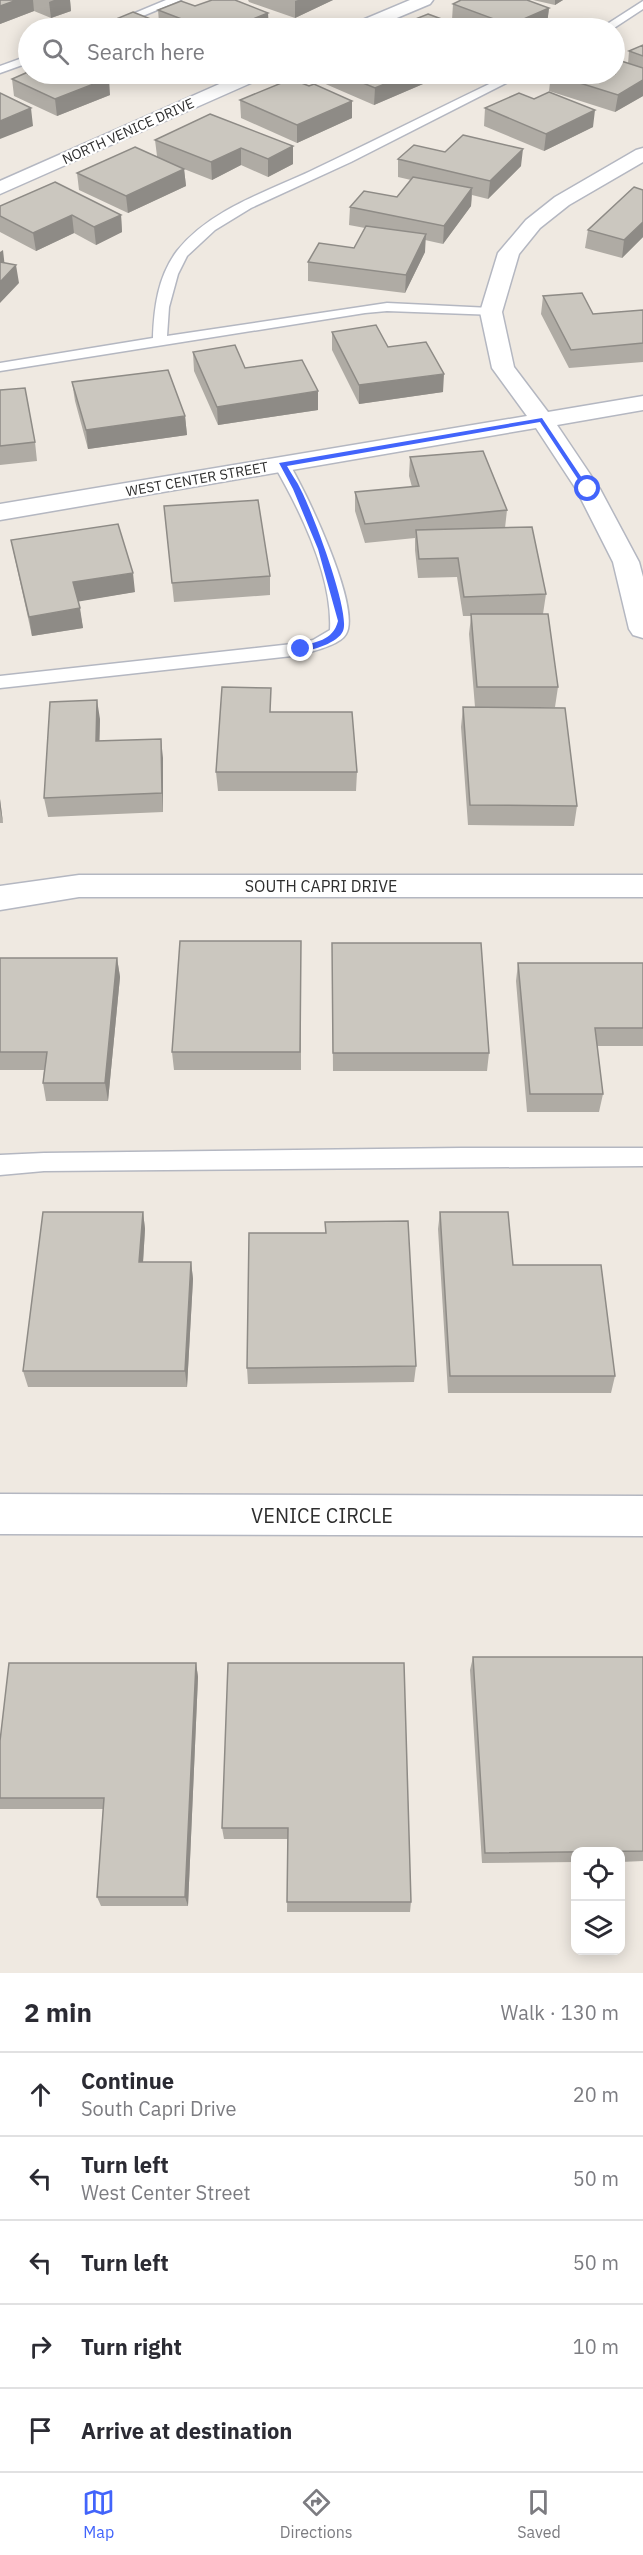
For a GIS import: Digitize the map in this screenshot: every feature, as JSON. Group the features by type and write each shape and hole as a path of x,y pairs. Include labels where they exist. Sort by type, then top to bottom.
{"street":[{"path":"382,18 424,0"},
{"name":"NORTH VENICE DRIVE","path":"0,188 234,84"},
{"path":"643,154 562,201 533,224 509,253 491,312 502,368 542,420 588,489 626,562 643,629"},
{"name":"WEST CENTER STREET","path":"0,512 643,403"},
{"name":"SOUTH CAPRI DRIVE","path":"0,898 79,886 643,886"},
{"name":"VENICE CIRCLE","path":"0,1514 643,1516"}],"lane":[{"path":"130,18 176,0"},
{"path":"622,18 643,4"},
{"path":"0,70 18,63"},
{"path":"160,341 160,315 170,278 182,254 197,238 252,204 498,84"},
{"path":"0,367 365,309 491,312"},
{"path":"0,682 301,649 319,644 339,632 342,621 322,549 297,489 282,465"},
{"path":"0,1165 44,1162 425,1157 643,1157"}],"building":[{"path":"0,0 17,0 0,6"},
{"path":"212,0 235,0 268,13 256,18 179,18 158,10 181,1 195,6"},
{"path":"461,0 527,0 549,8 526,18 491,18 453,4"},
{"path":"133,12 148,18 118,18"},
{"path":"428,14 439,18 418,18"},
{"path":"643,45 643,56 629,51"},
{"path":"625,62 643,68 643,80 618,95 583,84 625,84"},
{"path":"23,84 94,84 55,99"},
{"path":"279,84 309,86 314,84 352,101 297,125 240,100"},
{"path":"365,84 385,84 375,88"},
{"path":"549,92 595,110 546,134 485,108 519,93 534,99"},
{"path":"0,93 31,108 0,121"},
{"path":"210,114 293,146 268,159 241,148 211,162 155,140"},
{"path":"463,135 523,149 490,181 398,159 414,145 445,152"},
{"path":"135,147 184,169 126,196 77,173"},
{"path":"413,177 472,188 444,226 350,207 364,191 397,197"},
{"path":"55,182 121,215 94,227 72,215 33,233 0,216 0,206"},
{"path":"634,187 643,190 643,222 624,240 588,230"},
{"path":"366,226 426,234 406,275 308,262 319,243 354,248"},
{"path":"0,262 16,265 0,282"},
{"path":"582,293 593,314 643,310 643,343 571,350 543,296"},
{"path":"376,325 388,347 426,342 444,374 359,385 332,332"},
{"path":"235,345 245,368 302,360 318,391 217,407 193,352"},
{"path":"168,370 185,416 86,430 72,382"},
{"path":"25,388 35,442 0,446 0,390"},
{"path":"483,451 507,510 365,524 355,492 419,486 410,457"},
{"path":"258,500 270,576 172,583 164,506"},
{"path":"118,524 133,573 73,582 80,608 29,617 11,540"},
{"path":"532,527 546,594 464,597 458,558 419,559 416,530"},
{"path":"471,614 548,614 558,687 477,687"},
{"path":"222,687 271,688 270,712 352,712 357,772 216,772"},
{"path":"97,700 96,741 161,739 162,793 44,798 50,702"},
{"path":"463,707 565,708 577,806 470,805"},
{"path":"180,941 301,941 300,1052 172,1052"},
{"path":"332,943 481,943 489,1053 333,1053"},
{"path":"0,958 117,958 105,1083 43,1083 47,1052 0,1052"},
{"path":"518,963 643,963 643,1028 595,1028 603,1094 530,1094"},
{"path":"43,1212 143,1212 139,1262 191,1262 185,1371 23,1371"},
{"path":"440,1212 508,1212 513,1265 601,1265 615,1376 450,1376"},
{"path":"408,1221 416,1366 247,1368 249,1233 326,1233 325,1222"},
{"path":"473,1657 643,1657 643,1851 625,1851 625,1847 571,1847 571,1852 485,1853"},
{"path":"9,1663 196,1663 185,1897 97,1897 104,1798 0,1798 0,1741"},
{"path":"228,1663 404,1663 411,1902 287,1902 288,1828 222,1828"}],"route":[{"path":"301,649 328,641 339,632 342,621 322,549 297,489 282,465 542,420 588,489"}]}
